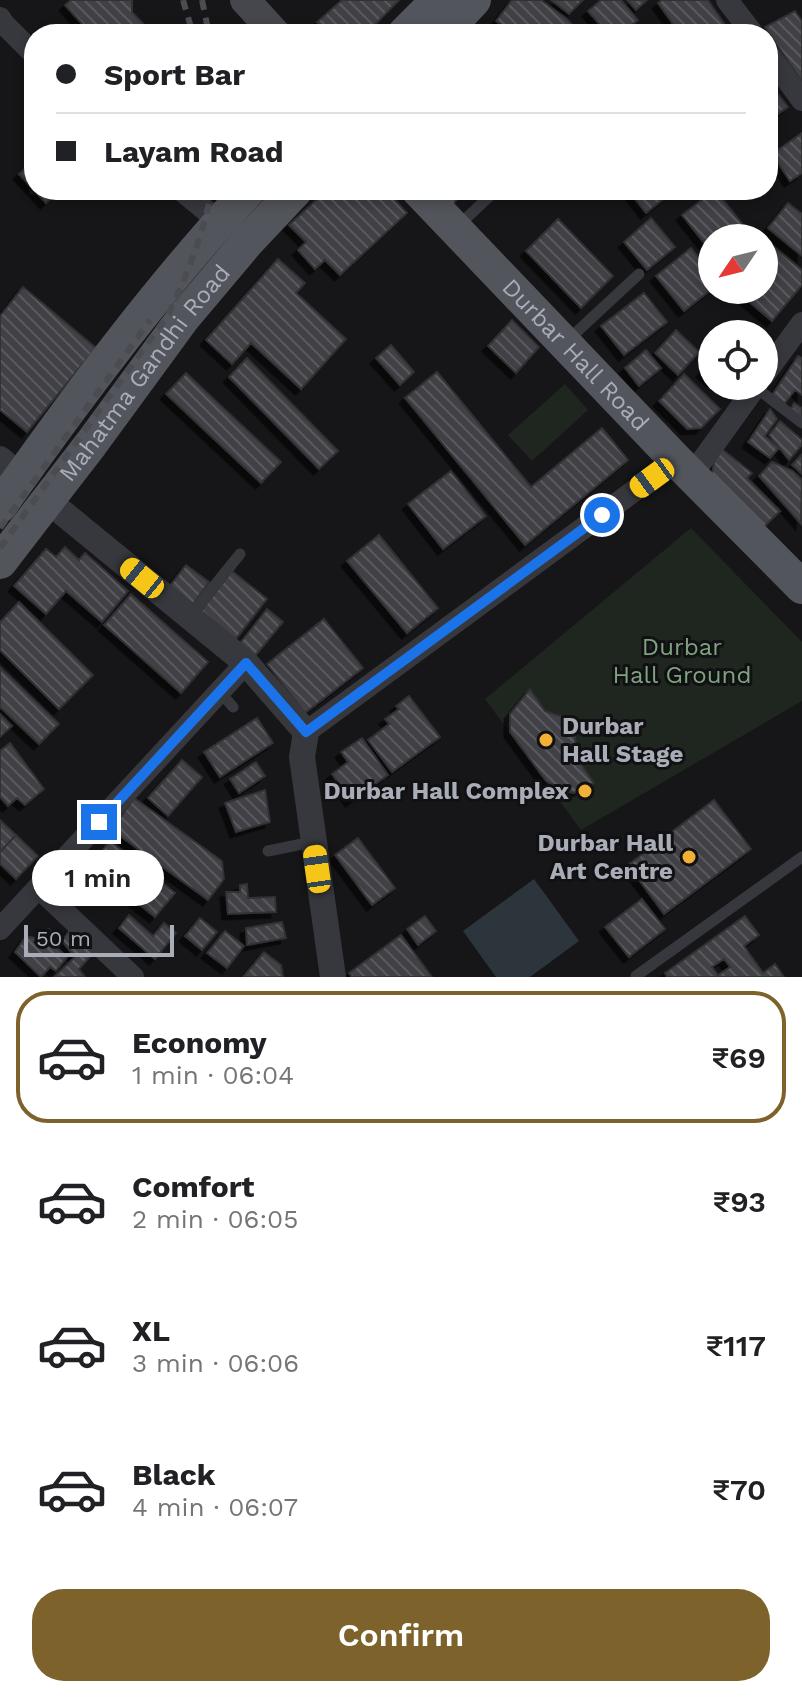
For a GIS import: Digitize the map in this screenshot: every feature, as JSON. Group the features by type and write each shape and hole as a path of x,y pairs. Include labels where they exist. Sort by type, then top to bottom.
{"main road":[{"path":"245,0 267,24"},
{"path":"414,24 438,0"},
{"path":"451,24 474,0"},
{"name":"Mahatma Gandhi Road","path":"0,506 10,468 62,419 147,309 240,200"},
{"name":"Mahatma Gandhi Road","path":"0,562 184,317 287,200"},
{"name":"Durbar Hall Road","path":"427,200 802,587"},
{"path":"10,468 47,500"}],"street":[{"path":"727,0 745,24"},
{"path":"0,18 24,44"},
{"path":"778,68 802,100"},
{"path":"193,200 220,222"},
{"path":"778,356 802,323"},
{"path":"333,977 302,757 306,732 684,468 743,400"},
{"path":"47,500 246,663 306,732"},
{"path":"0,929 226,699 246,663"},
{"path":"39,888 133,977"}],"lane":[{"path":"454,230 486,200"},
{"path":"564,344 639,274"},
{"path":"777,400 802,423"},
{"path":"190,617 240,554"},
{"path":"268,851 313,841"},
{"path":"636,976 802,857"}],"green space":[{"path":"565,384 588,410 532,461 508,435"},
{"name":"Durbar Hall Ground","path":"691,528 802,642 802,701 581,830 485,699"}],"shaded area":[{"path":"534,879 579,941 530,977 496,977 463,931"}],"building":[{"path":"71,0 132,0 132,12 143,24 82,24 65,5"},
{"path":"342,0 399,0 376,24 317,22"},
{"path":"512,0 541,0 572,24 501,24 496,21"},
{"path":"551,0 583,0 569,14"},
{"path":"601,0 621,0 638,20 633,24 599,24 588,11"},
{"path":"627,0 647,0 636,10"},
{"path":"662,0 708,0 724,24 673,24 658,3"},
{"path":"795,11 802,21 802,82 778,46 778,24 771,24"},
{"path":"778,94 788,107 778,114"},
{"path":"802,133 802,173 790,181 778,163 778,150"},
{"path":"316,200 395,200 407,213 340,275 325,260 315,269 298,250 306,242 289,225"},
{"path":"439,200 456,200 449,210"},
{"path":"636,200 662,200 646,213"},
{"path":"702,200 723,200 743,224 698,224 698,235 682,215"},
{"path":"788,203 802,214 802,256 778,236 778,224 771,224"},
{"path":"651,218 675,247 647,270 624,242"},
{"path":"558,219 613,276 581,308 526,251"},
{"path":"691,248 698,257 698,300 684,311 656,276"},
{"path":"778,250 802,270 802,285 771,320 752,304 778,304"},
{"path":"278,259 305,283 296,293 346,339 301,389 251,343 232,364 206,340"},
{"path":"23,287 96,348 27,432 0,410 0,316"},
{"path":"644,293 667,322 624,355 601,326"},
{"path":"512,320 539,347 516,373 488,346"},
{"path":"676,330 698,351 678,375 655,353"},
{"path":"391,345 414,372 400,385 376,358"},
{"path":"646,350 661,368 639,386 625,368"},
{"path":"798,356 802,358 802,395 795,390 785,403 778,399 778,386"},
{"path":"247,358 338,451 319,469 229,377"},
{"path":"437,372 531,487 602,428 628,460 525,545 405,398"},
{"path":"186,373 281,462 261,483 166,394"},
{"path":"684,374 698,388 698,400 711,400 720,409 701,428 687,429 659,401"},
{"path":"794,403 802,408 802,418 791,409"},
{"path":"770,409 777,419 765,436 779,448 770,458 748,442"},
{"path":"780,421 802,440 802,445 789,460 769,435"},
{"path":"718,446 752,473 747,478 780,511 758,533 709,486"},
{"path":"802,454 802,474 792,465"},
{"path":"772,462 793,471 802,480 801,524 759,476"},
{"path":"451,471 486,516 443,549 408,504"},
{"path":"379,535 438,608 407,633 347,561"},
{"path":"65,547 79,560 85,553 128,591 102,622 66,591 46,614 14,586 46,549 56,557"},
{"path":"186,565 209,582 193,604 169,587"},
{"path":"232,571 267,599 235,640 200,612"},
{"path":"131,594 208,662 181,693 104,625"},
{"path":"19,602 93,675 59,709 0,650 0,622"},
{"path":"267,609 283,622 255,656 240,643"},
{"path":"324,619 363,668 305,713 267,664"},
{"path":"0,667 59,724 39,744 0,707"},
{"name":"Durbar Hall Stage","path":"530,689 545,711 563,717 571,726 575,735 576,757 594,783 574,793 560,790 546,781 510,732 510,714"},
{"path":"409,696 440,737 392,772 368,740 389,724 385,719 399,709 396,706"},
{"path":"0,714 12,726 0,737"},
{"path":"257,718 273,743 220,777 204,752"},
{"path":"362,738 388,775 351,801 332,774 348,762 341,752"},
{"path":"10,743 44,789 25,805 17,798 8,806 0,797 0,751"},
{"path":"182,760 202,777 168,816 148,798"},
{"path":"256,762 265,776 239,793 230,779"},
{"path":"265,790 270,822 236,832 225,803"},
{"path":"134,798 222,861 224,879 208,900 112,830"},
{"name":"Durbar Hall Art Centre","path":"714,800 751,849 664,914 628,865"},
{"path":"0,820 16,835 0,852"},
{"path":"16,835 38,856 16,879 0,864 0,852"},
{"path":"358,838 395,888 372,905 335,855"},
{"path":"110,841 175,893 155,917 90,865"},
{"path":"247,884 248,898 275,897 276,912 228,914 226,892 240,892 240,885"},
{"path":"642,899 665,929 629,957 605,927"},
{"path":"129,915 153,936 164,923 176,933 155,959 119,928"},
{"path":"425,916 436,931 418,945 407,929"},
{"path":"745,916 759,935 744,946 763,973 775,964 784,977 667,977 665,973","holes":["724,959 730,967 718,975 712,967"]},
{"path":"200,918 217,932 202,950 185,936"},
{"path":"282,922 286,938 247,945 246,928"},
{"path":"72,927 94,952 79,969 85,977 54,977 75,957 62,941"},
{"path":"49,929 53,937 50,941 67,957 56,971 50,967 41,977 15,952 26,936 35,938"},
{"path":"225,931 244,946 227,968 207,953"},
{"path":"401,935 432,977 352,977 349,973"},
{"path":"264,952 281,965 283,977 243,977"}],"railway":[{"path":"183,0 190,24"},
{"path":"202,0 207,24"},
{"path":"0,548 168,315 194,254 210,200"},
{"path":"0,528 150,320"}],"place":[{"name":"Durbar Hall Stage","path":"546,740"},
{"name":"Durbar Hall Complex","path":"585,791"},
{"name":"Durbar Hall Art Centre","path":"689,857"}],"route":[{"path":"99,822 246,663 306,732 602,515"}]}
